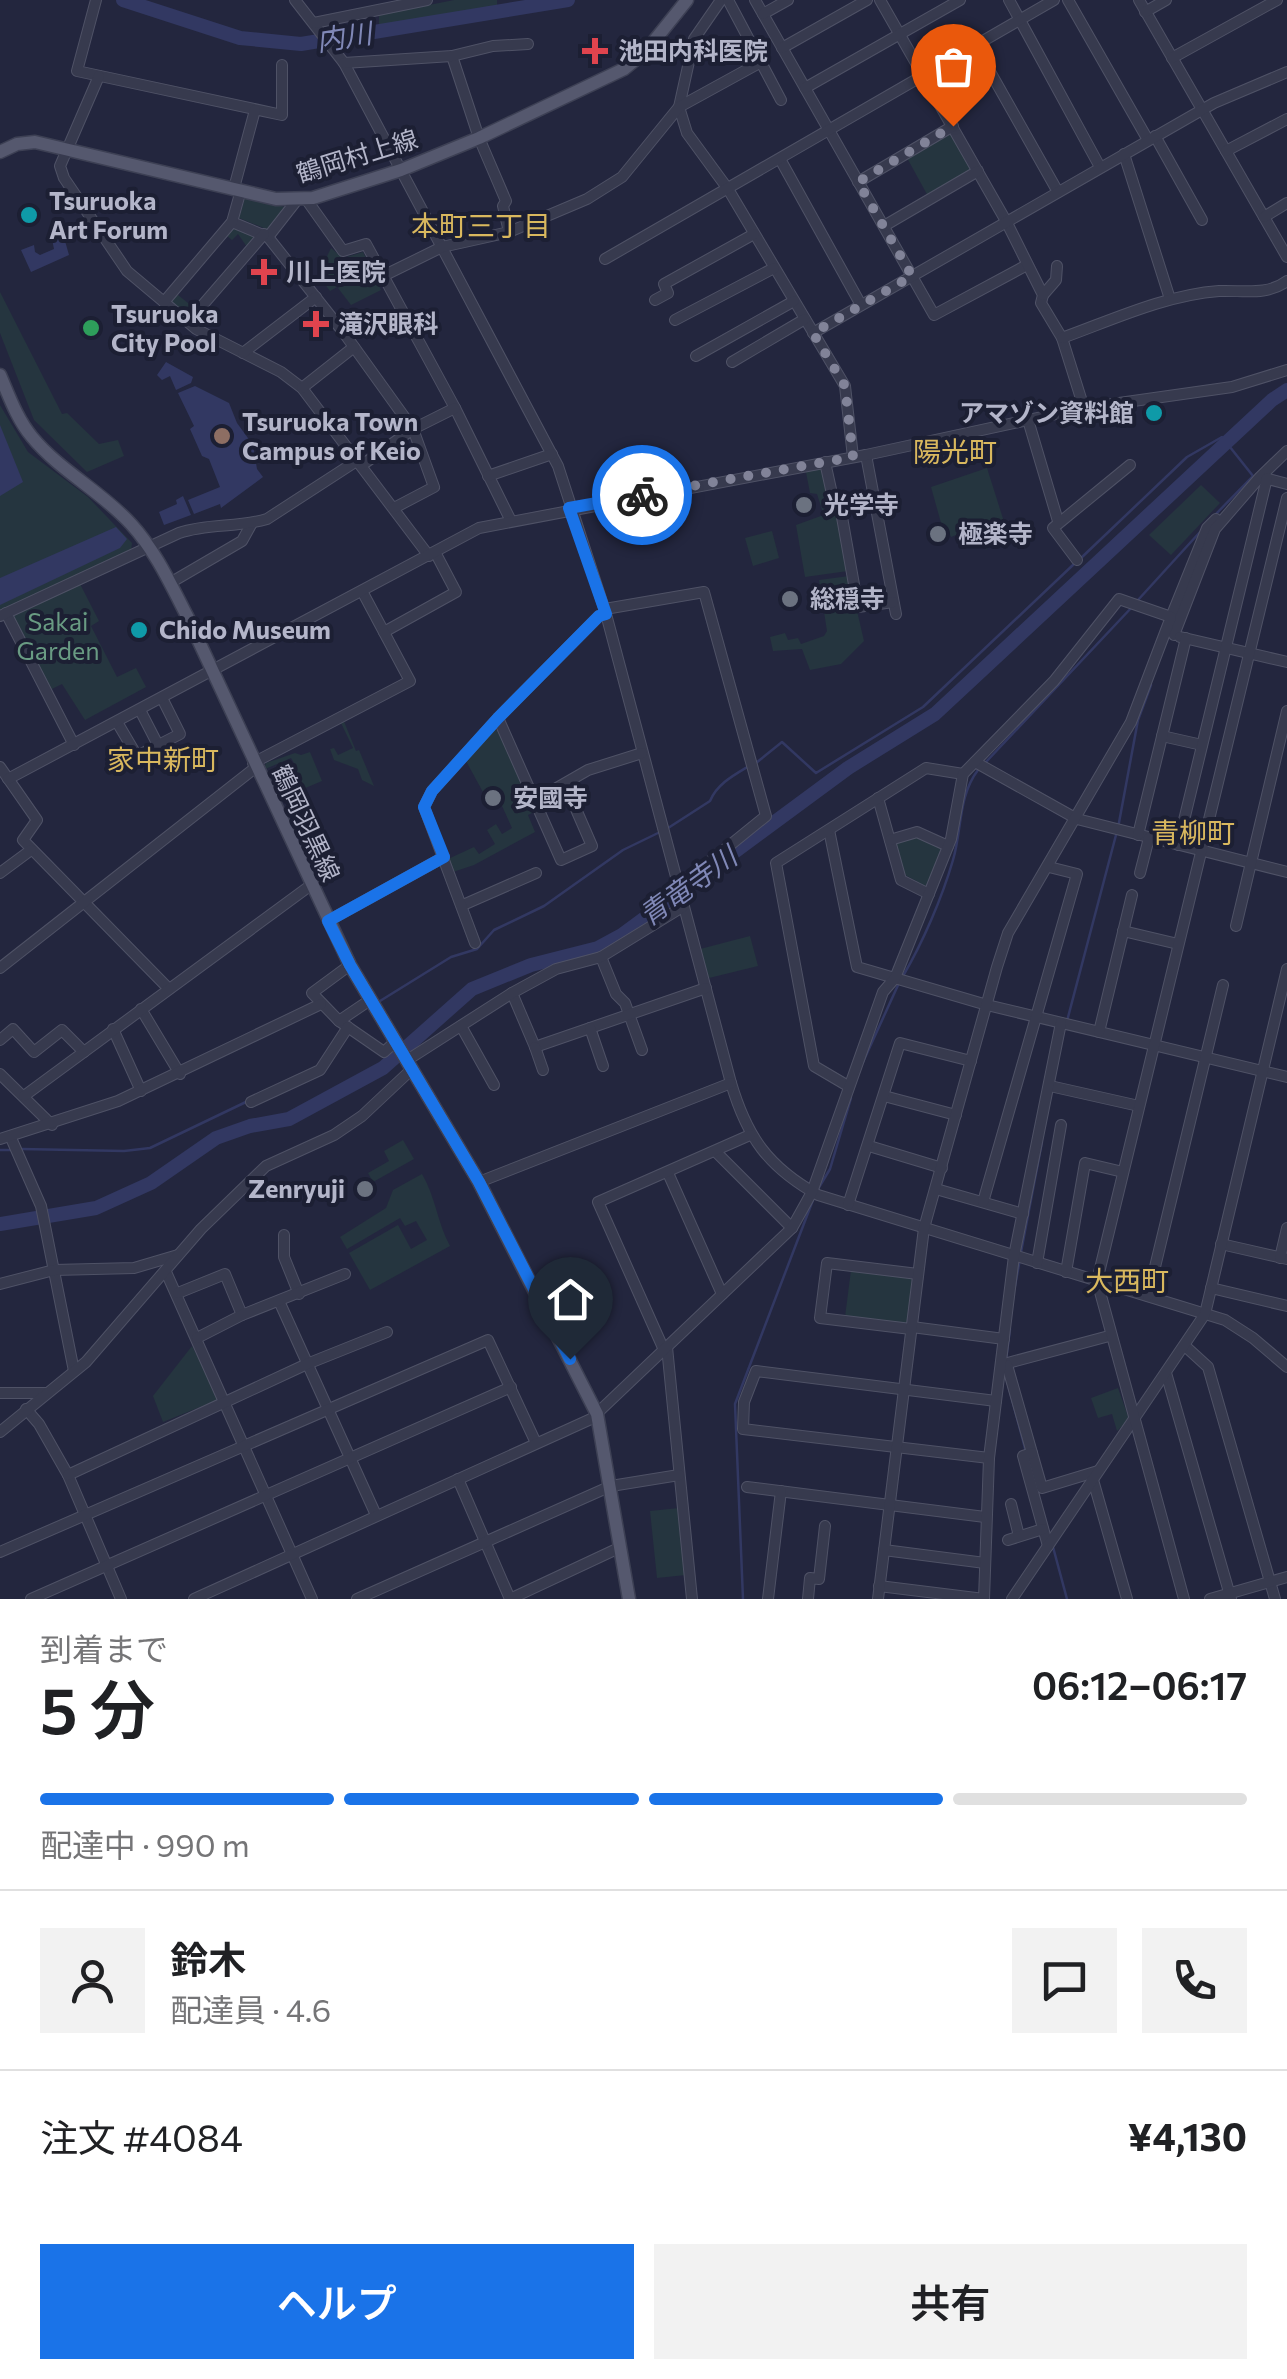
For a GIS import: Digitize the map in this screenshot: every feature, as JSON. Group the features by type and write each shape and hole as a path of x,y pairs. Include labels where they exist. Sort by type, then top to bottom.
{"main road":[{"name":"鶴岡村上線","path":"0,152 27,142 302,200 401,170 479,138 624,69 646,51 687,0"},
{"name":"鶴岡羽黒線","path":"0,375 15,411 32,437 115,507 148,547 170,584 350,965 479,1182 597,1414 629,1599"}],"street":[{"path":"295,0 344,62 552,454 606,612 741,1117 750,1135 789,1176 812,1192 1236,1325 1287,1366"},
{"path":"370,0 378,12"},
{"path":"314,23 428,0"},
{"path":"781,100 724,0 694,38 680,107 687,133 728,189 845,386 853,457"},
{"path":"755,0 934,315 1027,265"},
{"path":"763,14 788,0"},
{"path":"782,48 867,0"},
{"path":"880,0 1044,295"},
{"path":"805,88 960,0"},
{"path":"1009,0 1100,167"},
{"path":"605,259 1054,0"},
{"path":"1068,0 1202,220"},
{"path":"1139,0 1264,217 1282,238 1287,257"},
{"path":"1146,12 1166,0"},
{"path":"1172,58 1276,0"},
{"path":"96,2 77,71 282,115 282,66"},
{"path":"344,62 452,56 493,46 528,44"},
{"path":"975,45 1058,192"},
{"path":"452,56 479,138 506,201 503,206 509,232"},
{"path":"383,276 442,248 509,232 588,199 622,176 680,107 760,62"},
{"path":"813,333 1151,138 1287,72"},
{"path":"99,76 60,166 64,178 127,270 188,322 288,376 302,388 432,554 456,592 384,632"},
{"path":"164,302 232,222 255,110"},
{"path":"1226,152 1287,118"},
{"path":"858,182 953,126"},
{"path":"1124,154 1170,300"},
{"path":"780,159 861,305"},
{"path":"884,226 978,171"},
{"path":"188,322 302,200 344,251 366,244 511,521"},
{"path":"1264,217 1287,203"},
{"path":"232,222 266,236 354,347 413,430 434,487 394,508"},
{"path":"654,300 668,293 664,284 754,234"},
{"path":"1057,266 1056,280 1041,303 1062,338 1084,408"},
{"path":"675,320 774,268"},
{"path":"1062,338 1170,300 1218,291 1282,291 1287,281"},
{"path":"243,353 316,297"},
{"path":"696,356 794,301"},
{"path":"732,362 805,319"},
{"path":"302,388 354,347"},
{"path":"8,779 479,528 866,455 1084,408 1232,386 1287,370"},
{"path":"74,745 3,614 194,528 252,524 275,515 455,408"},
{"path":"1028,420 1058,521"},
{"path":"878,1599 924,1228 1008,934 1131,722 1175,635 1215,529 1287,451"},
{"path":"488,476 552,454"},
{"path":"866,455 896,614"},
{"path":"825,462 834,503 840,506 874,497"},
{"path":"1077,560 1053,528 1130,465"},
{"path":"1264,478 1287,484"},
{"path":"1178,845 1264,478"},
{"path":"1184,1599 1096,1281 1287,498"},
{"path":"1140,873 1175,635 1170,617 1207,528 1229,504"},
{"path":"840,506 858,607 893,602"},
{"path":"170,584 242,542 252,524"},
{"path":"0,968 254,766 410,681 362,591"},
{"path":"475,943 424,807 432,791 599,616 704,592 766,816 692,876 677,883"},
{"path":"194,1599 597,1414 792,1228 812,1192 884,992 895,978 948,846 963,774 1054,680 1118,599 1170,617"},
{"path":"1175,635 1287,662"},
{"path":"117,722 137,756 180,734 162,698"},
{"path":"140,710 158,745"},
{"path":"1236,926 1287,711"},
{"path":"498,718 561,860 592,846 564,784"},
{"path":"1162,736 1202,745"},
{"path":"534,801 588,770 642,753"},
{"path":"976,762 1076,819 1287,872"},
{"path":"0,768 37,820 23,840 169,989"},
{"path":"848,1086 814,1066 776,864 926,768 963,774"},
{"path":"878,798 902,880 928,894"},
{"path":"830,830 857,967 987,1005 1287,1078"},
{"path":"890,840 917,832 948,846"},
{"path":"0,873 31,850"},
{"path":"328,921 444,857"},
{"path":"983,1202 1077,874 1049,867"},
{"path":"462,905 536,872"},
{"path":"24,1096 310,884"},
{"path":"1099,1032 1132,895"},
{"path":"0,1432 74,1371 166,1272 200,1229 266,1166 334,1136 362,1116 411,1063 512,993 556,969 601,957 684,906"},
{"path":"1123,930 1178,944"},
{"path":"601,957 616,994 626,1003 642,1050"},
{"path":"350,965 312,993 344,1024 384,1052 393,1039"},
{"path":"1012,1599 1205,1314 1287,972"},
{"path":"1148,1296 1223,984"},
{"path":"535,1047 706,988"},
{"path":"512,993 542,1070"},
{"path":"251,1102 320,1070 344,1024 370,1000"},
{"path":"74,1371 42,1206 6,1139 141,1091 320,1004"},
{"path":"141,1009 180,1074"},
{"path":"879,1586 984,1599 988,1458 1004,1364 1014,1256 1061,1023"},
{"path":"461,1026 494,1084"},
{"path":"590,1028 603,1066"},
{"path":"0,1040 13,1030 34,1052 62,1030 84,1052"},
{"path":"113,1030 141,1091"},
{"path":"848,1205 900,1043 971,1061"},
{"path":"0,1074 52,1125"},
{"path":"479,1182 732,1082"},
{"path":"1050,1086 1138,1106"},
{"path":"884,1096 956,1116"},
{"path":"1036,1263 1061,1125"},
{"path":"692,1599 666,1348 598,1202 750,1135"},
{"path":"869,1146 942,1168"},
{"path":"716,1152 792,1228"},
{"path":"1066,1272 1085,1163 1122,1172"},
{"path":"668,1173 722,1294"},
{"path":"936,1189 1024,1214"},
{"path":"1221,1244 1284,1259 1287,1228"},
{"path":"284,1236 284,1257 299,1294"},
{"path":"0,1284 54,1270 134,1268 180,1255"},
{"path":"918,1274 827,1263 820,1318 1004,1339"},
{"path":"166,1272 312,1599"},
{"path":"178,1293 225,1274 242,1315"},
{"path":"197,1338 242,1315 345,1274"},
{"path":"1211,1288 1287,1306"},
{"path":"280,1302 376,1515"},
{"path":"68,1474 307,1364 387,1332"},
{"path":"1004,1364 1109,1336"},
{"path":"0,1552 488,1340 536,1443"},
{"path":"1185,1346 1208,1367 1275,1599"},
{"path":"1004,1364 1042,1488 1096,1476"},
{"path":"988,1458 743,1428 744,1402 756,1371 996,1401"},
{"path":"1166,1373 1230,1596"},
{"path":"32,1599 511,1387"},
{"path":"0,1394 47,1393"},
{"path":"26,1409 68,1474 120,1599"},
{"path":"1032,1453 1023,1456 1048,1546"},
{"path":"357,1599 612,1486 679,1476"},
{"path":"1096,1476 1127,1599"},
{"path":"458,1478 510,1599 621,1547"},
{"path":"747,1486 985,1517"},
{"path":"768,1599 781,1491"},
{"path":"1011,1504 1014,1538 1043,1529"},
{"path":"808,1599 810,1578 819,1579 826,1526"},
{"path":"884,1550 985,1563"},
{"path":"1210,1599 1287,1578"}],"green space":[{"path":"454,0 497,0 497,8 379,30 379,15"},
{"path":"944,133 952,135 970,167 967,176 929,198 906,156"},
{"path":"245,197 289,208 271,231 239,218"},
{"path":"230,229 253,234 254,241 191,312 185,314 172,302 173,296 178,295 193,307 247,247 238,234 232,240 227,236"},
{"path":"331,248 343,258 363,252 371,268 330,291 318,275"},
{"path":"372,270 381,290 351,305 338,288"},
{"path":"0,292 62,414 67,413 99,444 118,440 124,456 87,472 34,420 0,333"},
{"path":"0,405 28,452 88,497 132,543 131,551 0,612"},
{"path":"824,465 832,512 834,506 837,508 848,571 805,577 796,525 829,513 823,513 817,494 810,493 805,467"},
{"path":"987,468 1006,528 986,550 972,529 951,537 948,530 943,530 931,487"},
{"path":"1201,485 1220,503 1171,555 1149,535"},
{"path":"772,531 779,558 753,566 745,538"},
{"path":"849,576 864,641 841,664 810,670 802,649 773,651 770,637 785,633 788,640 798,638 801,644 824,636 827,631 819,580"},
{"name":"Sakai Garden","path":"79,582 99,621 91,626 117,677 136,668 146,687 85,720 62,684 48,691 9,616"},
{"path":"343,719 374,786 362,780 358,769 334,760 330,749 334,748 338,755 353,748 341,723 337,725"},
{"name":"安國寺","path":"499,730 536,811 528,815 535,832 453,872 448,859 474,847 479,854 495,844 487,830 496,824 502,834 512,828 497,795 484,794 466,761"},
{"path":"310,752 322,781 296,792 288,772 297,768 291,758 263,770 266,763"},
{"path":"916,835 944,847 929,888 905,875 894,843"},
{"path":"750,936 758,966 709,978 700,949"},
{"path":"403,1140 414,1159 373,1182 368,1173 389,1161 384,1151"},
{"path":"422,1174 450,1246 370,1290 349,1253 398,1225 411,1249 427,1240 416,1221 405,1226 400,1218 347,1249 340,1237 386,1208 393,1190"},
{"path":"851,1270 914,1278 907,1326 845,1317"},
{"path":"192,1346 220,1399 163,1422 153,1396"},
{"path":"1118,1388 1129,1419 1117,1431 1112,1414 1098,1418 1091,1398"},
{"path":"679,1508 686,1575 657,1578 650,1511"}],"water":[{"path":"63,234 69,255 31,272 21,250 34,245 40,255 54,249 52,239"},
{"path":"166,362 193,377 191,383 176,390 170,376 162,380 157,375"},
{"path":"195,386 229,403 253,445 257,469 263,477 221,508 220,504 194,514 188,500 220,487 209,459 202,456 190,429 194,426 178,393"},
{"path":"0,425 23,482 0,496"},
{"path":"183,496 191,515 164,525 159,512 177,504 176,500"},
{"path":"116,527 127,539 120,548 0,605 0,578"}],"waterway":[{"name":"内川","path":"123,0 240,38 301,44 568,0"},
{"name":"青竜寺川","path":"0,1224 96,1208 151,1183 216,1138 250,1126 289,1119 383,1068 472,989 531,965 598,948 622,935 848,768 935,714 1287,390"},
{"path":"1080,559 1187,457 1222,437 1253,476 1215,515"},
{"path":"1138,600 1200,532"},
{"path":"756,763 782,742 816,773 923,707 1074,564"},
{"path":"984,764 1133,606"},
{"path":"1118,828 1138,720 1151,685"},
{"path":"665,830 710,801 721,785 749,766"},
{"path":"903,976 943,889 956,849 964,802 978,770"},
{"path":"380,1001 451,957 477,949 494,930 544,906 623,850 658,833"},
{"path":"1067,1021 1116,835"},
{"path":"863,1062 899,983"},
{"path":"818,1189 830,1169 851,1098"},
{"path":"22,1149 150,1148 248,1101"},
{"path":"1021,1252 1042,1142"},
{"path":"0,1150 14,1150"},
{"path":"743,1599 735,1404 813,1200"},
{"path":"1015,1286 1020,1259"},
{"path":"1006,1360 1010,1329"},
{"path":"1005,1373 1026,1452"},
{"path":"1053,1547 1067,1599"}],"way so far":[{"path":"642,495 853,457 845,386 813,333 912,276 858,182 953,126"}],"place":[{"name":"池田内科医院","path":"595,51"},
{"name":"Tsuruoka Art Forum","path":"29,215"},
{"name":"川上医院","path":"264,272"},
{"name":"滝沢眼科","path":"316,324"},
{"name":"Tsuruoka City Pool","path":"91,328"},
{"name":"アマゾン資料館","path":"1154,413"},
{"name":"Tsuruoka Town Campus of Keio","path":"222,436"},
{"name":"光学寺","path":"804,505"},
{"name":"極楽寺","path":"938,534"},
{"name":"総穏寺","path":"790,599"},
{"name":"Chido Museum","path":"139,630"},
{"name":"安國寺","path":"493,798"},
{"name":"Zenryuji","path":"365,1189"}],"district":[{"name":"本町三丁目","path":"481,226"},
{"name":"陽光町","path":"955,452"},
{"name":"家中新町","path":"163,760"},
{"name":"青柳町","path":"1193,833"},
{"name":"大西町","path":"1127,1281"}],"route":[{"path":"570,1359 479,1182 328,921 444,857 424,807 432,791 498,718 599,616 606,614 569,508 642,495"}]}
